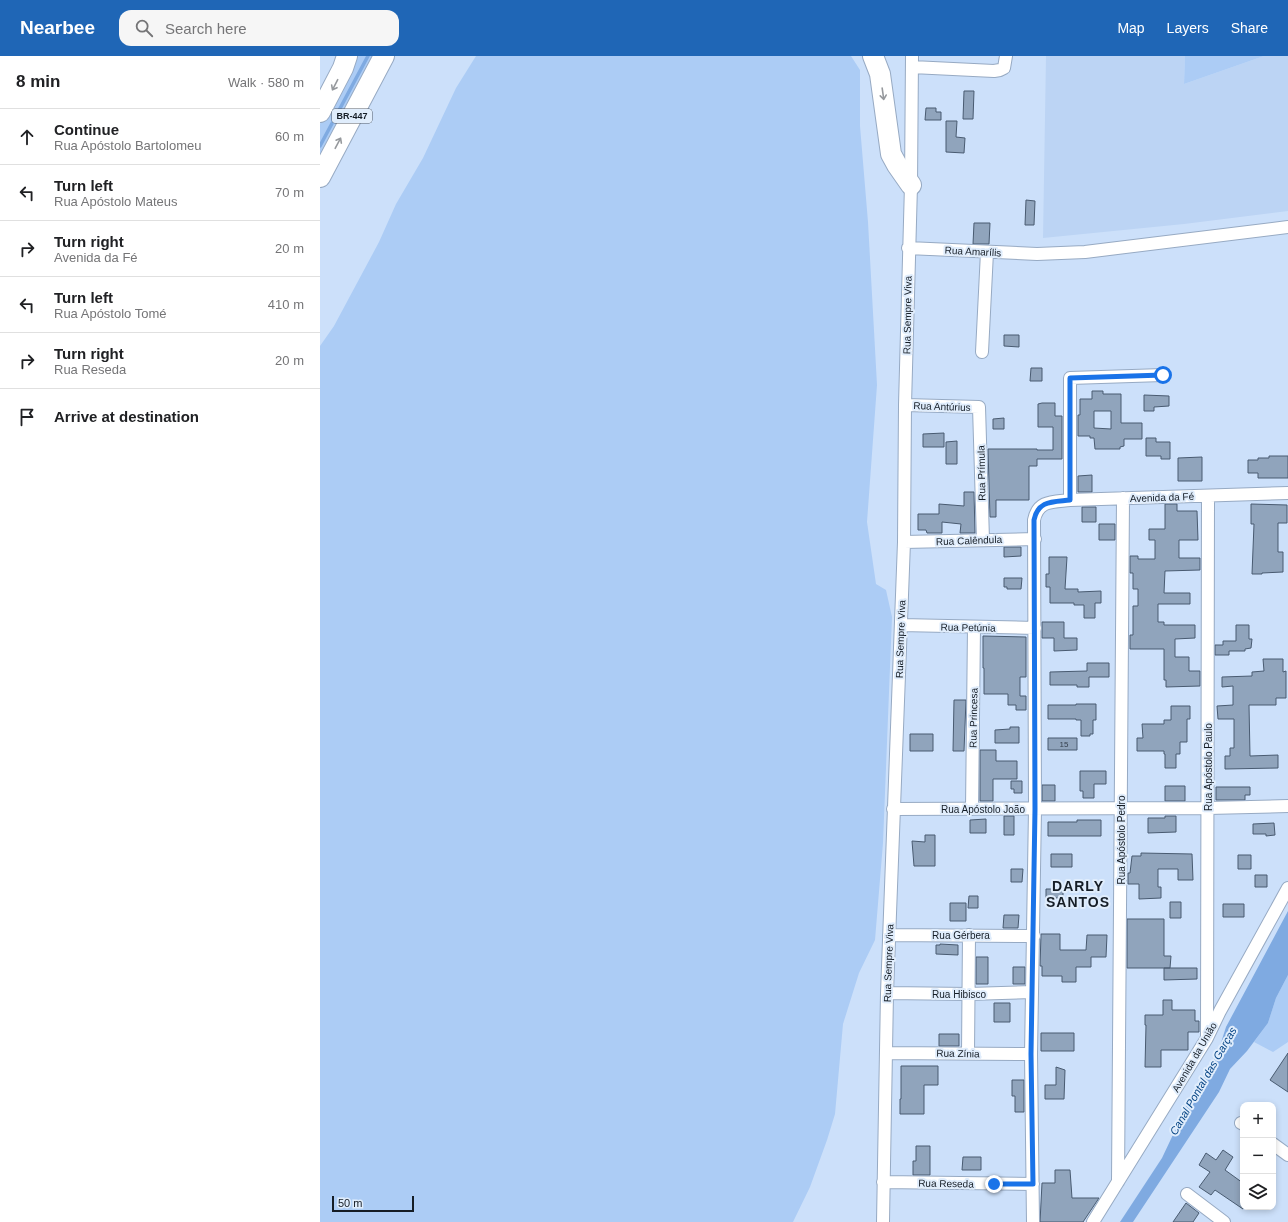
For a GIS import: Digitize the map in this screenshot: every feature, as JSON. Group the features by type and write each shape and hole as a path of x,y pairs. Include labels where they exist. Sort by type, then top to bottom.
{"main road":[{"name":"BR-447","path":"320,112 348,56"},
{"name":"BR-447","path":"320,177 384,56"},
{"path":"873,56 880,74 891,154 911,185"}],"street":[{"path":"912,61 994,71 1004,68 1006,64 1006,56"},
{"name":"Rua Sempre Viva","path":"883,1222 887,993 904,542 905,405 908,248 911,185 912,61"},
{"name":"Rua Amarílis","path":"908,248 1037,254 1085,252 1288,226"},
{"path":"982,352 986,252"},
{"path":"1070,500 1070,378 1163,375"},
{"name":"Rua Antúrius","path":"905,405 979,407"},
{"name":"Rua Prímula","path":"979,407 983,540"},
{"name":"Avenida da Fé","path":"1035,539 1034,520 1036,514 1043,504 1050,502 1070,500 1288,493"},
{"name":"Rua Apóstolo Paulo","path":"1207,1038 1208,496"},
{"name":"Rua Apóstolo Pedro","path":"1118,1182 1123,498"},
{"path":"1033,1222 1031,1054 1035,809 1035,539"},
{"name":"Rua Calêndula","path":"904,542 1035,539"},
{"name":"Rua Petúnia","path":"901,625 1035,628"},
{"name":"Rua Princesa","path":"972,809 974,627"},
{"name":"Rua Apóstolo João","path":"894,809 1121,809 1288,806"},
{"name":"Avenida da União","path":"1093,1222 1207,1038 1220,1011 1288,888"},
{"name":"Rua Gérbera","path":"889,934 1034,936"},
{"path":"968,1053 969,935"},
{"name":"Rua Hibisco","path":"887,993 969,994 1032,992"},
{"name":"Rua Zínia","path":"886,1053 1031,1054"},
{"path":"1276,1146 1288,1155"},
{"name":"Rua Reseda","path":"883,1182 1033,1184"},
{"path":"1187,1194 1224,1222"}],"shaded area":[{"path":"354,56 375,56 320,162 320,124 346,75"},
{"path":"476,56 851,56 860,70 860,126 868,222 877,385 867,522 876,584 886,590 892,617 883,843 875,940 859,973 843,1024 835,1114 810,1187 793,1222 320,1222 320,346 334,326 379,242 396,204 423,158 456,88"},
{"path":"1046,56 1185,56 1184,84 1264,56 1288,56 1288,211 1184,224 1043,238"},
{"path":"1185,56 1264,56 1184,84"},
{"path":"1288,975 1288,1042 1273,1052 1254,1042 1268,1023 1276,998"}],"water":[{"name":"Canal Pontal das Garças","path":"1288,911 1288,975 1276,998 1268,1023 1247,1051 1230,1069 1219,1092 1133,1222 1120,1222 1162,1158 1179,1122 1182,1112 1212,1064 1219,1049 1226,1027"}],"building":[{"path":"964,91 974,91 973,119 963,119"},
{"path":"926,108 936,108 936,112 941,112 941,120 925,120"},
{"path":"946,121 957,121 956,137 965,138 964,153 946,152"},
{"path":"1026,200 1035,201 1034,225 1025,225"},
{"path":"974,223 990,223 989,244 973,244"},
{"path":"1004,335 1019,335 1019,347 1004,346"},
{"path":"1031,368 1042,368 1042,381 1030,381"},
{"path":"1092,391 1103,391 1103,394 1121,394 1121,423 1142,423 1142,439 1124,439 1124,446 1120,447 1120,449 1095,449 1094,438 1090,438 1090,436 1078,436 1080,399 1092,399","holes":["1094,411 1111,411 1111,429 1094,428"]},
{"path":"1144,395 1169,396 1169,406 1154,407 1154,411 1144,411"},
{"path":"1055,403 1055,416 1062,416 1062,459 1037,459 1037,466 1029,466 1029,500 996,500 996,517 990,517 988,449 1053,450 1053,427 1038,427 1038,404"},
{"path":"1004,418 1004,429 993,429 993,419"},
{"path":"944,433 944,447 923,447 923,434"},
{"path":"1146,438 1156,438 1156,442 1170,442 1170,459 1161,459 1161,456 1146,456"},
{"path":"957,441 957,464 946,464 946,442"},
{"path":"1269,456 1288,456 1288,478 1258,478 1258,473 1248,473 1248,460 1269,458"},
{"path":"1202,457 1202,481 1178,481 1178,458"},
{"path":"1092,475 1092,492 1078,492 1078,476"},
{"path":"964,492 974,492 975,533 960,533 961,524 942,522 942,533 927,533 926,530 918,530 918,514 939,514 939,504 964,506"},
{"path":"1165,504 1177,504 1177,511 1197,511 1198,540 1179,540 1179,558 1200,558 1200,570 1165,571 1164,593 1190,593 1190,604 1158,604 1158,622 1164,622 1164,625 1195,625 1195,638 1175,639 1175,657 1189,657 1189,671 1200,671 1200,686 1166,687 1166,680 1164,680 1164,649 1130,649 1130,635 1133,635 1133,606 1138,606 1138,589 1133,589 1133,573 1130,573 1130,556 1138,556 1138,559 1155,559 1155,540 1149,540 1149,529 1165,529"},
{"path":"1251,504 1287,505 1287,523 1278,523 1278,552 1283,552 1283,572 1252,574 1254,524 1251,524"},
{"path":"1082,507 1096,507 1096,522 1082,522"},
{"path":"1099,524 1115,524 1115,540 1099,540"},
{"path":"1004,547 1021,547 1021,556 1004,557"},
{"path":"1049,557 1067,557 1065,589 1078,589 1078,592 1101,591 1101,603 1095,603 1095,618 1084,618 1084,605 1074,605 1074,603 1050,603 1050,587 1046,587 1046,574 1049,574"},
{"path":"1004,578 1022,578 1021,589 1007,589 1007,587 1004,587"},
{"path":"1042,622 1064,622 1064,638 1077,638 1077,650 1054,651 1054,638 1042,638"},
{"path":"1236,625 1249,625 1249,639 1252,639 1251,648 1245,649 1245,651 1229,651 1229,655 1215,655 1215,645 1223,645 1223,641 1236,641"},
{"path":"983,636 1026,637 1026,677 1020,677 1020,696 1026,696 1026,710 1016,710 1016,705 1008,705 1008,694 984,694"},
{"path":"1263,659 1283,659 1283,672 1286,671 1286,698 1276,698 1276,705 1249,705 1250,756 1278,755 1278,768 1225,769 1225,756 1230,756 1230,748 1234,748 1234,719 1218,719 1217,706 1233,705 1233,686 1222,687 1222,677 1252,676 1252,672 1264,671"},
{"path":"1087,663 1109,663 1109,677 1089,677 1089,687 1077,687 1077,685 1050,685 1050,672 1087,671"},
{"path":"954,700 966,700 964,751 953,751"},
{"path":"1096,704 1096,720 1093,720 1093,734 1090,734 1090,736 1081,736 1081,720 1048,719 1048,705"},
{"path":"1171,706 1190,706 1190,719 1187,719 1187,742 1180,742 1180,754 1176,754 1176,768 1165,768 1164,751 1137,751 1137,738 1143,738 1142,724 1164,724 1164,720 1171,720"},
{"path":"1010,727 1019,727 1019,743 995,743 995,730 1010,729"},
{"path":"910,734 933,734 933,751 910,751"},
{"path":"1048,738 1077,738 1077,750 1048,750"},
{"path":"980,750 996,750 996,761 1017,761 1017,779 993,779 993,801 980,801"},
{"path":"1080,771 1106,771 1106,784 1094,784 1094,798 1083,798 1083,791 1080,791"},
{"path":"1011,781 1022,781 1022,793 1014,793 1014,789 1011,789"},
{"path":"1042,785 1055,785 1055,801 1042,801"},
{"path":"1165,786 1185,786 1185,801 1165,801"},
{"path":"1216,787 1250,787 1250,795 1245,795 1245,800 1216,800"},
{"path":"1004,816 1014,816 1014,835 1004,835"},
{"path":"1165,816 1176,816 1176,832 1148,833 1148,818 1165,818"},
{"path":"986,819 986,833 970,833 970,820"},
{"path":"1077,820 1101,820 1101,836 1048,836 1048,822 1077,822"},
{"path":"1274,823 1275,835 1266,836 1266,834 1253,834 1253,824"},
{"path":"925,835 935,835 935,866 914,866 912,841 925,842"},
{"path":"1141,853 1192,854 1193,880 1178,880 1178,869 1158,869 1158,887 1161,887 1161,898 1139,899 1139,884 1128,884 1128,873 1130,873 1132,856 1141,856"},
{"path":"1051,854 1072,854 1072,867 1051,867"},
{"path":"1238,855 1251,855 1251,869 1238,869"},
{"path":"1011,869 1023,869 1022,882 1011,882"},
{"path":"1255,875 1267,875 1267,887 1255,887"},
{"path":"1046,889 1063,889 1063,898 1046,898"},
{"path":"969,896 978,896 978,908 968,908"},
{"path":"1170,902 1181,902 1181,918 1170,918"},
{"path":"950,903 966,903 966,921 950,921"},
{"path":"1223,904 1244,904 1244,917 1223,917"},
{"path":"1004,915 1019,915 1018,928 1003,928"},
{"path":"1127,919 1164,919 1164,956 1171,956 1170,968 1127,968"},
{"path":"1041,934 1060,934 1060,950 1086,950 1087,935 1107,935 1106,957 1091,957 1091,967 1076,967 1076,982 1062,982 1062,976 1042,976 1042,966 1040,966"},
{"path":"936,945 958,945 958,955 936,954"},
{"path":"976,957 988,957 988,984 976,984"},
{"path":"1013,967 1025,967 1025,984 1013,984"},
{"path":"1164,968 1197,968 1197,979 1164,980"},
{"path":"1163,1000 1172,1000 1172,1010 1195,1010 1195,1021 1199,1021 1199,1032 1188,1032 1188,1050 1161,1050 1161,1067 1145,1067 1145,1015 1163,1015"},
{"path":"994,1003 1010,1003 1010,1022 994,1022"},
{"path":"1041,1033 1074,1033 1074,1051 1041,1051"},
{"path":"939,1034 959,1034 959,1046 939,1046"},
{"path":"1288,1053 1288,1092 1270,1080"},
{"path":"901,1066 938,1066 938,1085 924,1085 924,1114 900,1114"},
{"path":"1056,1067 1065,1070 1064,1099 1045,1099 1045,1085 1056,1085"},
{"path":"1012,1080 1024,1080 1024,1112 1015,1112 1015,1096 1012,1096"},
{"path":"916,1146 930,1146 930,1175 913,1175 913,1161 916,1161"},
{"path":"1223,1150 1233,1157 1225,1170 1240,1181 1240,1207 1215,1190 1211,1195 1199,1187 1210,1172 1199,1165 1206,1153 1216,1160"},
{"path":"963,1157 981,1157 981,1170 962,1170"},
{"path":"1055,1170 1070,1170 1072,1198 1099,1198 1083,1222 1040,1222 1042,1183 1055,1183"},
{"path":"1186,1203 1199,1213 1193,1222 1173,1222"}],"waterway":[{"path":"320,146 368,56"}],"district":[{"name":"DARLY SANTOS","path":"1078,894"}],"route":[{"path":"994,1184 1033,1184 1031,1054 1035,809 1034,520 1043,504 1070,500 1070,378 1163,375"}]}
